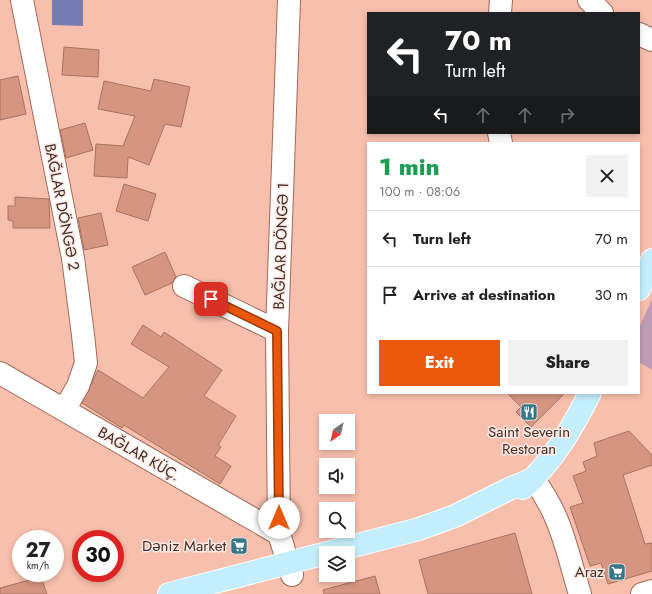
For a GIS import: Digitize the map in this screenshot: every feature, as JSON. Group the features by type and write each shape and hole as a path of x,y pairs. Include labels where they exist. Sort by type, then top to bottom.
{"main road":[{"path":"640,287 652,260"},
{"path":"355,557 422,538 457,526 494,508 512,497 533,479 549,462 564,442 589,394"},
{"path":"224,594 291,569 419,529 455,516 509,489 533,479"},
{"path":"169,594 195,591 291,569 319,567"}],"street":[{"name":"BAĞLAR DÖNGƏ 2","path":"22,0 73,258 86,363 78,386 64,410"},
{"name":"BAĞLAR DÖNGƏ 1","path":"289,0 277,331 279,534 291,569"},
{"path":"500,12 501,0"},
{"path":"589,0 601,12"},
{"path":"640,34 652,40"},
{"path":"184,286 277,331"},
{"name":"BAĞLAR KÜÇ.","path":"0,373 279,534"},
{"path":"533,479 544,493 558,518 580,594"},
{"path":"642,594 652,591"}],"shaded area":[{"path":"652,299 652,370 640,363 640,326"}],"water":[{"path":"52,0 83,0 83,26 52,25"}],"building":[{"path":"64,47 99,50 98,77 62,75"},
{"path":"18,76 26,114 0,120 0,80"},
{"path":"154,79 190,87 181,127 165,124 149,165 128,157 127,178 94,176 96,144 123,146 135,116 98,109 104,81 151,91"},
{"path":"85,123 93,150 66,158 60,130"},
{"path":"124,184 156,194 148,221 116,211"},
{"path":"15,197 49,199 50,228 13,228 13,221 8,220 8,206 15,206"},
{"path":"101,213 108,245 84,250 78,218"},
{"path":"165,252 176,277 172,283 145,295 132,267"},
{"path":"143,325 161,337 164,332 222,370 204,396 236,416 218,445 221,447 215,456 231,466 220,484 124,425 122,428 82,403 98,370 143,398 169,367 131,344"},
{"path":"508,394 564,394 531,427 516,412 521,407"},
{"path":"629,431 652,455 652,465 623,475 645,544 652,543 652,571 608,584 601,563 590,566 570,507 583,503 573,476 586,471 583,462 597,456 594,443"},
{"path":"515,533 532,594 428,594 419,560"},
{"path":"375,576 380,594 324,594 323,590"},
{"path":"22,582 43,582 47,594 0,594 0,588"}],"place":[{"name":"Saint Severin Restoran","path":"529,412"},
{"name":"Dəniz Market","path":"239,546"},
{"name":"Araz","path":"617,572"}],"route":[{"path":"211,299 277,331 279,518"}]}
